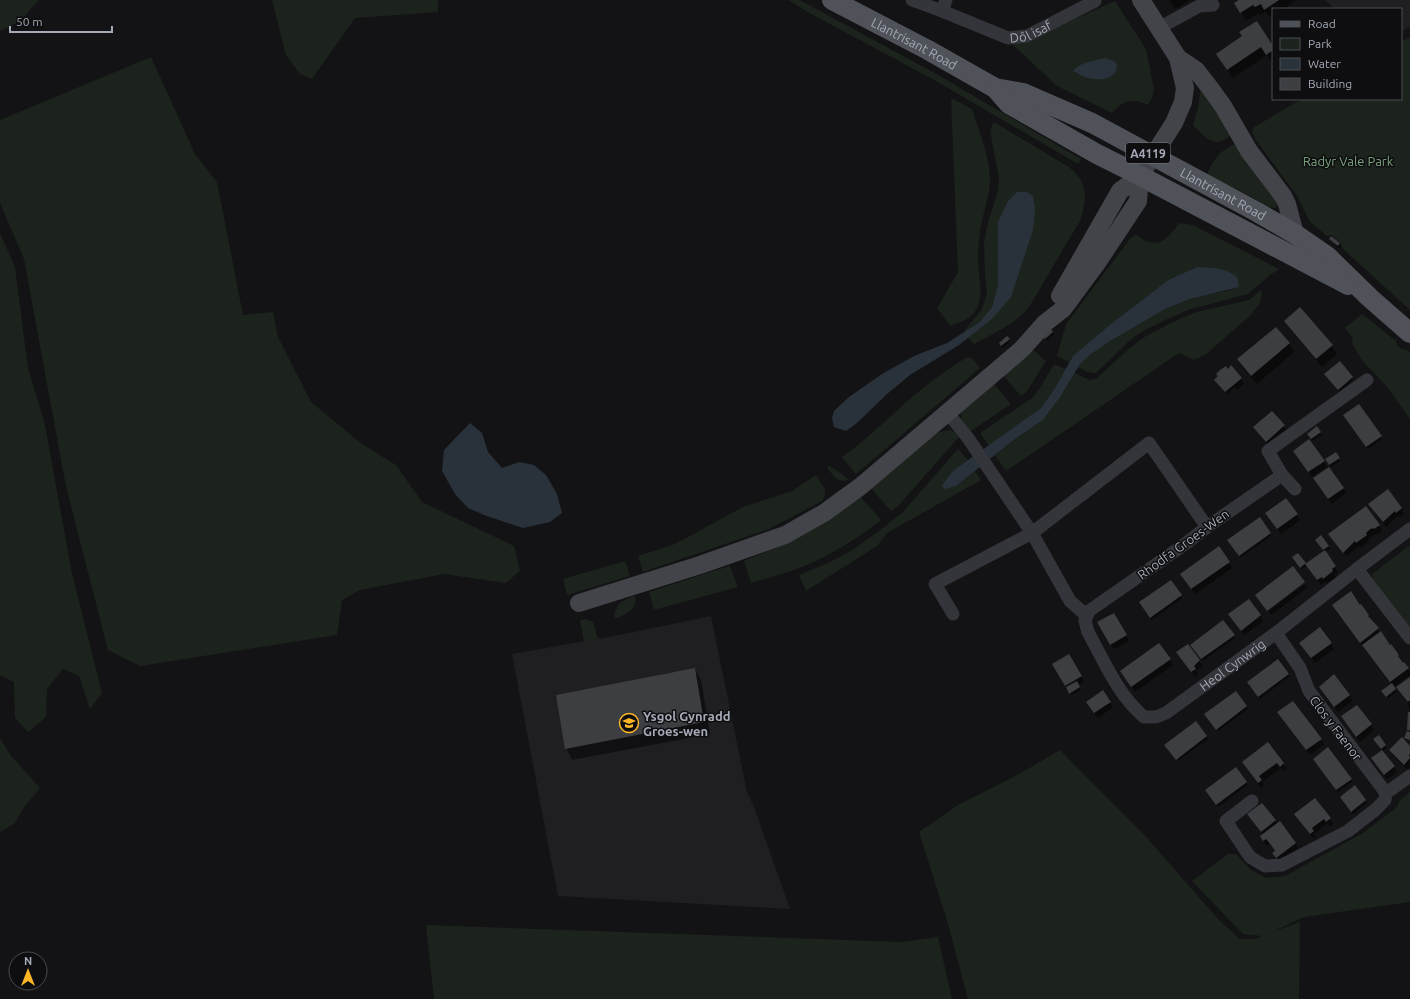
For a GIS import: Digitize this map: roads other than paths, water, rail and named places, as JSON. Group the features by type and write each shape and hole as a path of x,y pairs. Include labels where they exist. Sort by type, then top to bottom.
{"main road":[{"name":"Llantrisant Road","path":"832,0 928,50 995,88 1009,104 1097,154 1288,253 1370,298"},
{"name":"Llantrisant Road","path":"995,88 1023,93 1092,124 1244,204 1295,234 1327,256 1370,298 1410,333"}],"street":[{"name":"Dôl isaf","path":"912,0 944,5 1008,38 1027,36 1095,1"},
{"path":"579,603 700,565 785,535 824,513 861,486 1022,349 1046,323 1054,305 1120,191 1140,176 1174,123 1183,102 1185,88 1178,58 1141,0"},
{"path":"1159,28 1199,6 1213,5"},
{"path":"1178,58 1196,70 1210,88 1223,106 1249,151 1283,196 1295,234"},
{"path":"1295,489 1282,475 1268,451 1368,380"},
{"path":"947,412 968,438 1032,533 1070,602 1086,615"},
{"path":"953,614 935,584 1032,533 1149,442 1207,527"},
{"name":"Rhodfa Groes-Wen","path":"1086,615 1089,611 1282,475"},
{"name":"Heol Cynwrig","path":"1086,615 1085,621 1088,632 1121,690 1135,709 1144,717 1156,717 1166,713 1276,633 1410,529"},
{"path":"1357,569 1410,638"},
{"name":"Clos y Faenor","path":"1276,633 1300,668 1309,691 1385,797"},
{"path":"1252,801 1226,821 1250,857 1265,866 1282,866 1342,834 1375,810 1385,797 1410,776"}],"water":[{"path":"1105,58 1114,61 1117,64 1114,73 1107,78 1088,78 1073,71 1083,64"},
{"path":"1017,192 1027,192 1033,196 1035,208 1033,230 1011,297 992,319 959,345 910,375 887,394 857,423 846,431 834,427 832,418 834,411 849,397 882,374 914,356 947,343 980,322 992,307 998,286 998,222 1008,201"},
{"path":"1197,267 1227,271 1237,277 1239,287 1190,299 1165,309 1110,341 1091,354 1080,364 1061,396 1043,420 1015,439 956,486 945,489 942,486 954,470 1041,408 1055,388 1073,356 1107,327 1168,280"},
{"path":"470,423 482,433 488,452 502,468 519,462 534,465 546,475 557,494 562,513 550,522 523,528 468,508 455,494 442,471 444,450"}],"place":[{"name":"Ysgol Gynradd Groes-wen","path":"629,723"}],"park label":[{"name":"Radyr Vale Park","path":"1348,161"}]}
